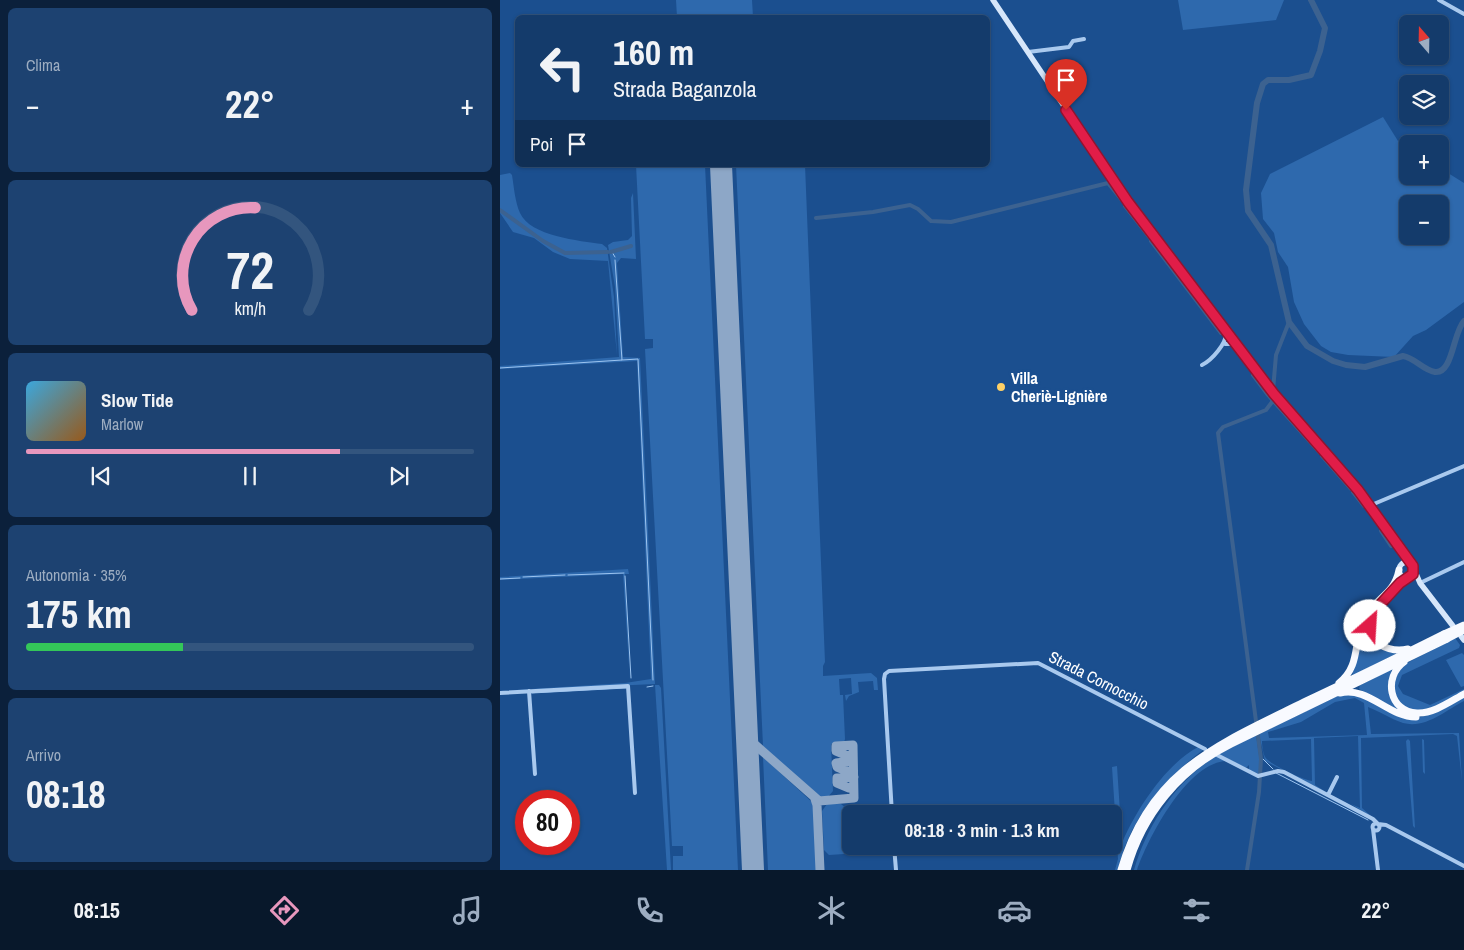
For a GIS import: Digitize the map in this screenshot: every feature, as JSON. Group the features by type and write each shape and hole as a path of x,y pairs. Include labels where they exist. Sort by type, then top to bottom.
{"highway":[{"path":"1276,719 1336,685 1348,674 1356,658 1364,619 1372,608 1392,589 1399,569"},
{"path":"1408,578 1400,583 1373,612 1370,626 1374,640 1385,648 1399,650 1442,638 1463,636"},
{"path":"1464,625 1403,663 1396,670 1391,685 1394,699 1405,710 1421,713 1464,695"},
{"path":"1297,706 1442,638"},
{"path":"1121,870 1137,830 1166,788 1198,758 1276,719 1318,701 1442,638"},
{"path":"1318,701 1342,693 1356,692 1398,713 1413,717 1429,714 1464,695"},
{"path":"1127,870 1146,825 1175,785 1203,761 1239,737"},
{"path":"1132,870 1148,829 1175,785"}],"main road":[{"path":"993,0 1128,202 1273,394 1348,479 1369,506 1414,568 1420,583 1453,626"},
{"path":"1400,549 1399,569 1401,576 1420,583"},
{"path":"1399,569 1406,563 1414,568"},
{"path":"1408,578 1413,574 1414,568"}],"street":[{"path":"1440,0 1464,14"},
{"path":"1028,52 1069,47 1073,41 1084,39"},
{"path":"1225,330 1225,342"},
{"path":"1202,365 1214,357 1220,346 1231,338"},
{"path":"1225,342 1236,345"},
{"path":"1369,506 1464,466"},
{"path":"1420,583 1464,562"},
{"name":"Strada Cornocchio","path":"891,805 884,679 885,674 893,671 1038,663 1205,749"},
{"path":"500,693 628,686 635,794"},
{"path":"529,691 535,774"},
{"path":"1217,755 1260,776 1278,771 1284,772 1371,818 1376,827 1378,870"},
{"path":"1328,795 1337,777"},
{"path":"1376,827 1388,827 1464,866"},
{"path":"895,855 896,870"}],"shaded area":[{"path":"676,0 752,0 753,15 677,15"},
{"path":"1178,0 1284,0 1276,20 1183,30"},
{"path":"1383,117 1399,142 1399,185 1449,185 1449,174 1464,183 1464,302 1426,330 1413,336 1394,357 1348,355 1331,352 1321,346 1304,324 1294,302 1288,267 1278,252 1274,233 1263,219 1261,193 1270,174"},
{"path":"636,167 705,167 738,870 673,870 673,856 683,856 683,846 672,846 645,349 653,348 653,339 645,339"},
{"path":"736,167 805,167 825,662 823,676 871,673 877,678 878,690 874,690 873,681 858,682 859,692 849,696 846,701 845,695 852,694 851,678 839,679 840,695 843,695 845,739 844,743 831,744 833,791 827,798 817,796 763,746"},
{"path":"510,173 512,175 518,209 525,221 556,236 602,244 607,248 614,297 617,355 608,261 570,259 553,252 534,238 513,232 500,213 500,175"},
{"path":"633,193 636,259 621,258 617,263 623,357 640,358 655,684 500,691 625,683 651,679 637,361 500,369 500,366 619,357 615,287 608,245 613,242 628,240 632,236 631,198"},
{"path":"628,569 629,574 625,574 630,680 623,574 500,580 500,577"},
{"path":"1368,617 1372,641 1382,650 1396,654 1352,676 1364,625"},
{"path":"1455,638 1460,645 1459,648 1402,675 1398,686 1403,694 1430,705 1464,689 1464,692 1430,709 1411,711 1398,703 1392,683 1403,665"},
{"path":"1462,653 1464,655 1464,686 1461,687 1446,660"},
{"path":"1392,669 1390,678 1400,711 1359,689 1360,685"},
{"path":"655,685 659,685 661,688 671,870 667,870"},
{"path":"1351,693 1414,719 1428,715 1464,698 1464,701 1435,718 1411,724 1403,723 1368,707 1371,734 1459,733 1462,781 1457,736 1453,734 1361,738 1362,808 1372,817 1351,804 1360,808 1358,736 1314,738 1315,785 1326,792 1265,761 1259,734 1337,696","holes":["1355,698 1364,703 1367,735 1269,738 1268,732 1301,722 1335,702","1311,739 1312,781 1301,778 1268,760 1262,747 1262,741"]},
{"path":"1256,735 1260,762 1259,774 1249,770 1249,765 1246,768 1219,754"},
{"path":"1408,739 1410,741 1415,828 1413,826 1406,741"},
{"path":"1422,739 1424,740 1425,774 1423,772"},
{"path":"1198,747 1203,750 1174,774 1150,802 1130,834 1118,870 1115,870 1118,855 1122,855 1122,843 1143,803 1163,777 1186,755"},
{"path":"1216,756 1226,761 1211,765 1197,774 1184,788 1160,822 1142,856 1137,870 1134,870 1147,837 1165,806 1188,778"},
{"path":"763,757 813,803 817,870 768,870"},
{"path":"1117,766 1120,805 1114,805 1112,767"},
{"path":"827,804 842,805 842,854 829,855 824,850 822,811"}],"waterway":[{"path":"1311,0 1325,28 1320,51 1311,75 1289,80 1268,80 1263,84 1257,103 1246,190 1248,211 1271,245 1289,322 1307,346 1333,361 1346,365 1365,367 1403,356 1435,372 1441,371 1446,366 1460,326 1464,321"},
{"path":"816,218 873,212 910,205 918,209 931,221 951,222 1108,183 1121,199"},
{"path":"1125,206 1150,238"},
{"path":"500,210 543,241 565,253 608,252"},
{"path":"1151,241 1221,333"},
{"path":"611,252 631,246"},
{"path":"612,252 615,257"},
{"path":"500,368 622,360 615,260"},
{"path":"1247,870 1259,792 1261,759 1218,433 1223,427 1266,410 1272,402 1276,355 1289,322"},
{"path":"622,360 638,359 653,680"},
{"path":"1253,375 1268,395 1320,453"},
{"path":"1322,456 1351,489"},
{"path":"1353,492 1364,506"},
{"path":"1381,531 1391,546"},
{"path":"568,575 624,573"},
{"path":"523,577 565,575"},
{"path":"625,576 631,678"},
{"path":"500,579 520,578"},
{"path":"647,687 653,686"},
{"path":"532,693 626,688"},
{"path":"1261,757 1273,769"},
{"path":"1276,773 1368,820"}],"taxiway":[{"path":"747,730 752,742 819,801 854,798 853,745 836,746 836,751 848,756"},
{"path":"849,772 837,767 836,763 853,761"},
{"path":"849,788 837,783 837,778 854,777"},
{"path":"815,799 817,805 820,870"}],"runway":[{"path":"721,167 753,870"}],"place":[{"name":"Villa Cheriè-Lignière","path":"1001,387"}],"route":[{"path":"1066,110 1128,202 1274,394 1358,490 1413,566 1413,574 1400,583 1373,612 1370,626"}]}
